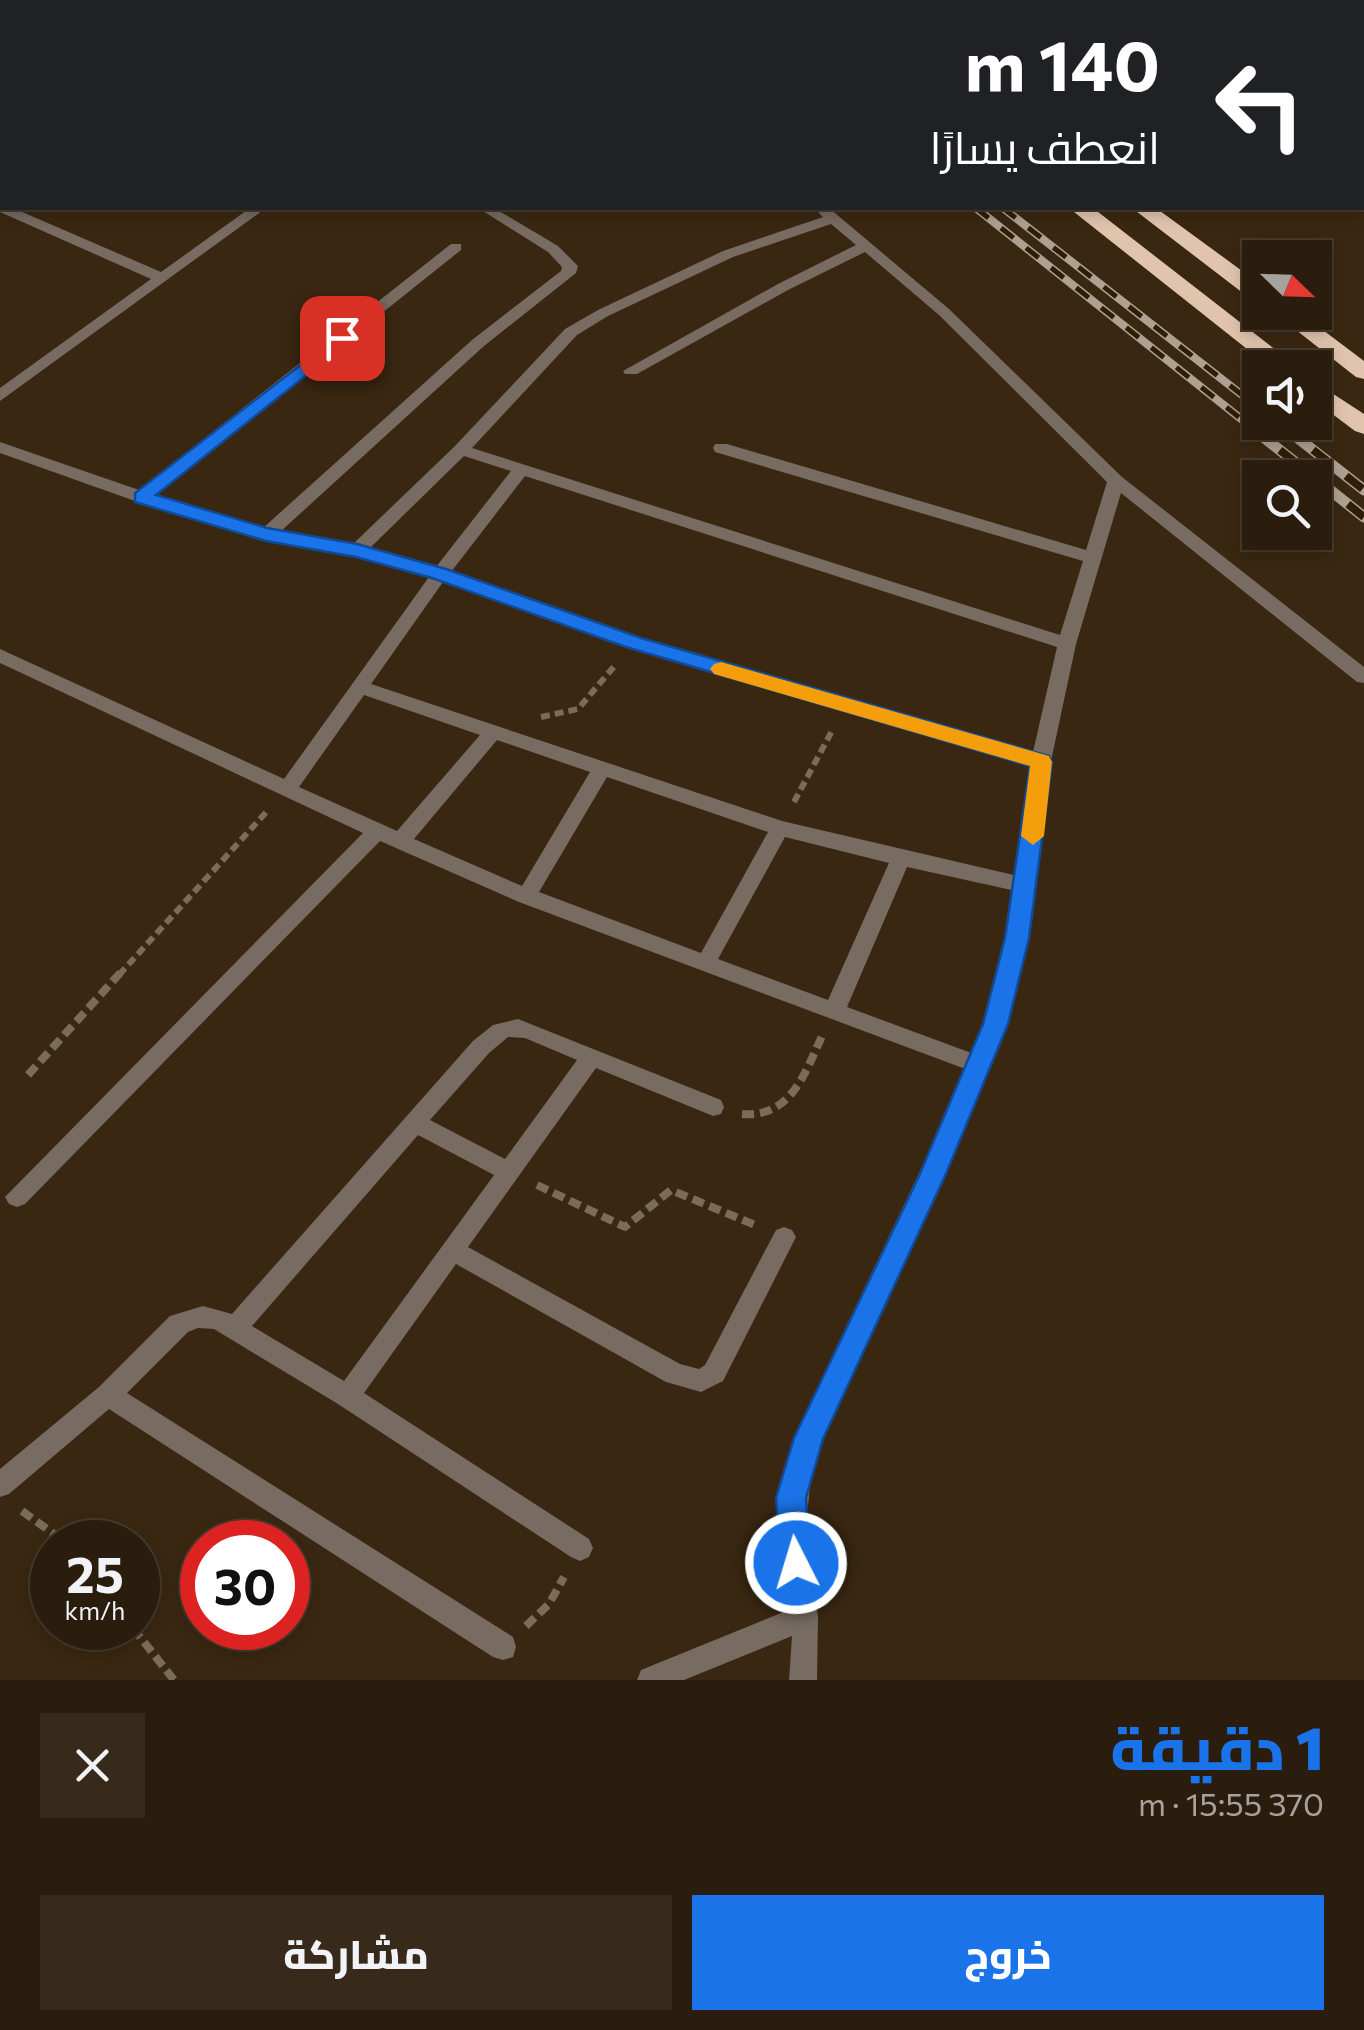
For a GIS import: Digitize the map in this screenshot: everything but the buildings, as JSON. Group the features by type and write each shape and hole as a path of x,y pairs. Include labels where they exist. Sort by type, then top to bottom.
{"highway":[{"path":"1083,210 1265,350"},
{"path":"1146,210 1242,282"},
{"path":"1308,330 1364,372"},
{"path":"1332,401 1364,426"}],"street":[{"path":"7,210 162,278"},
{"path":"0,396 257,210"},
{"path":"266,534 478,343 568,273 570,266 552,249 488,210"},
{"path":"357,550 461,450 571,332 728,254 827,213 944,312 1116,480 1364,677"},
{"path":"631,370 866,246"},
{"path":"142,497 456,247"},
{"path":"0,446 142,497 266,534 357,550 439,574 634,642 1041,762"},
{"path":"720,448 1092,558"},
{"path":"461,450 1067,644"},
{"path":"288,788 439,574 520,471"},
{"path":"803,1680 805,1617 791,1536 791,1498 799,1464 932,1176 979,1065 1010,974 1041,762 1067,644 1116,480"},
{"path":"0,656 376,831 526,896 979,1065"},
{"path":"362,688 780,828 1026,885"},
{"path":"400,841 500,737"},
{"path":"526,896 602,769"},
{"path":"706,964 780,828"},
{"path":"17,1197 376,831"},
{"path":"834,1011 901,858"},
{"path":"234,1329 468,1061 501,1029 521,1028 713,1106"},
{"path":"347,1396 455,1252 591,1058"},
{"path":"416,1123 508,1172"},
{"path":"455,1252 675,1374 701,1381 714,1373 784,1238"},
{"path":"6,1494 179,1324 192,1317 206,1316 347,1396 580,1548"},
{"path":"108,1395 503,1647"},
{"path":"650,1680 805,1617"}],"path":[{"path":"500,737 533,719 578,708 634,642"},
{"path":"780,828 845,706"},
{"path":"28,1075 288,788"},
{"path":"713,1106 749,1116 767,1116 786,1108 834,1011"},
{"path":"508,1172 624,1227 672,1190 784,1238"},
{"path":"6,1494 38,1520"},
{"path":"503,1647 549,1604 580,1548"},
{"path":"150,1650 174,1680"}],"railway":[{"path":"979,210 1242,420"},
{"path":"1006,210 1242,395"},
{"path":"1267,440 1364,517"},
{"path":"1300,440 1364,490"}],"slow traffic":[{"path":"721,669 1041,762 1033,836"}],"route":[{"path":"342,338 142,497 266,534 357,550 439,574 634,642 1041,762 1017,938 996,1024 932,1176 799,1464 791,1498 796,1563"}]}
